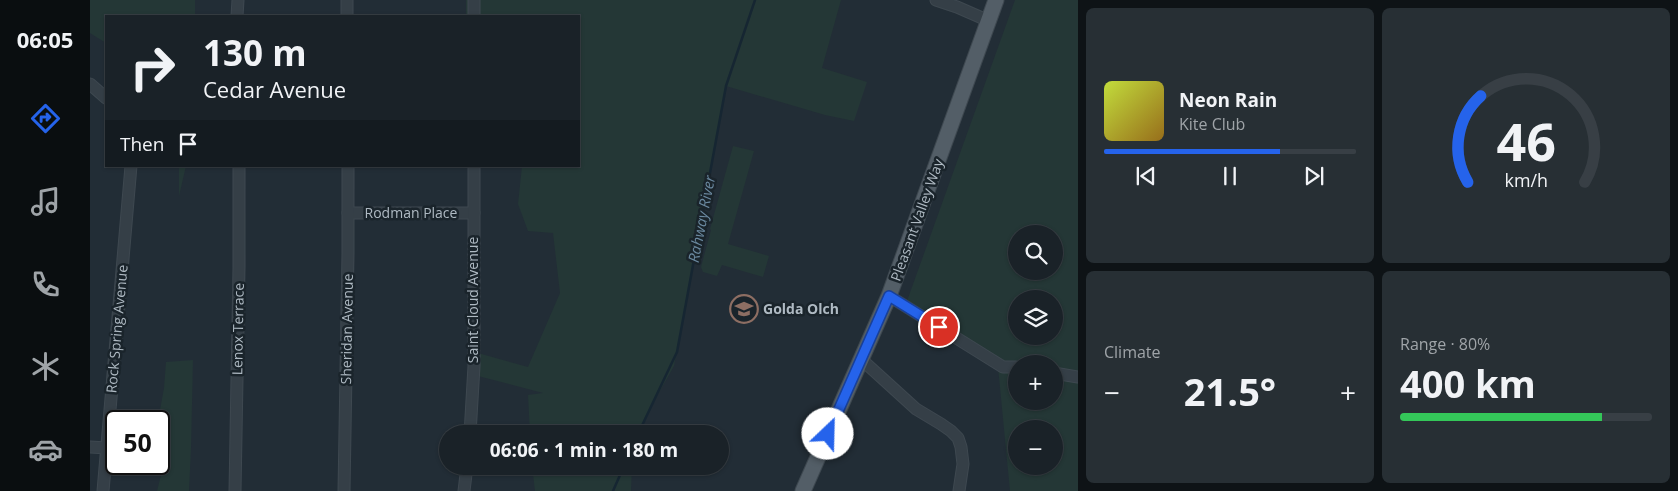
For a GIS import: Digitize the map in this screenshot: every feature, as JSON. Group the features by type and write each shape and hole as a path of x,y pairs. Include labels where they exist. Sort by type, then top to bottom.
{"main road":[{"name":"Pleasant Valley Way","path":"802,491 889,296 996,0"}],"street":[{"path":"237,15 238,0"},
{"path":"346,0 347,15"},
{"path":"474,0 474,15"},
{"path":"936,0 958,7 989,21"},
{"path":"90,84 105,97"},
{"name":"Rock Spring Avenue","path":"110,410 131,167"},
{"name":"Lenox Terrace","path":"235,491 239,267 238,167"},
{"name":"Sheridan Avenue","path":"344,491 348,167"},
{"name":"Saint Cloud Avenue","path":"471,425 474,366 474,167"},
{"name":"Rodman Place","path":"348,214 474,213"},
{"path":"889,296 1003,367 1008,367"},
{"path":"861,359 916,409 941,424 958,438 963,464 959,491"},
{"path":"1063,374 1078,377"},
{"path":"90,447 105,448"},
{"name":"Rock Spring Avenue","path":"104,491 105,475"},
{"path":"464,491 466,475"}],"green space":[{"path":"90,0 195,0 195,15 105,15 105,42 90,33"},
{"path":"466,0 841,0 822,68 867,82 854,121 825,115 726,86 674,366 643,421 643,425 530,425 528,395 543,393 478,376 478,353 528,367 560,293 553,233 528,231 518,204 522,167 580,167 580,15 466,15"},
{"path":"1015,0 1078,0 1078,491 1010,491 1008,475 1063,475 1063,420 1008,420 1008,470 998,367 907,301"},
{"path":"733,146 754,151 728,244 769,256 763,277 722,265 717,276 703,272 701,267"},
{"path":"179,167 186,167 179,196"},
{"path":"193,360 189,491 157,491 161,475 170,475 170,410 160,410 166,362"},
{"path":"533,475 632,475 631,491 535,491"}],"waterway":[{"name":"Rahway River","path":"642,425 677,352 726,86 755,0"},
{"name":"Rahway River","path":"613,491 620,475"}],"place":[{"name":"Golda Olch","path":"744,309"}],"route":[{"path":"828,434 889,296 939,327"}]}
